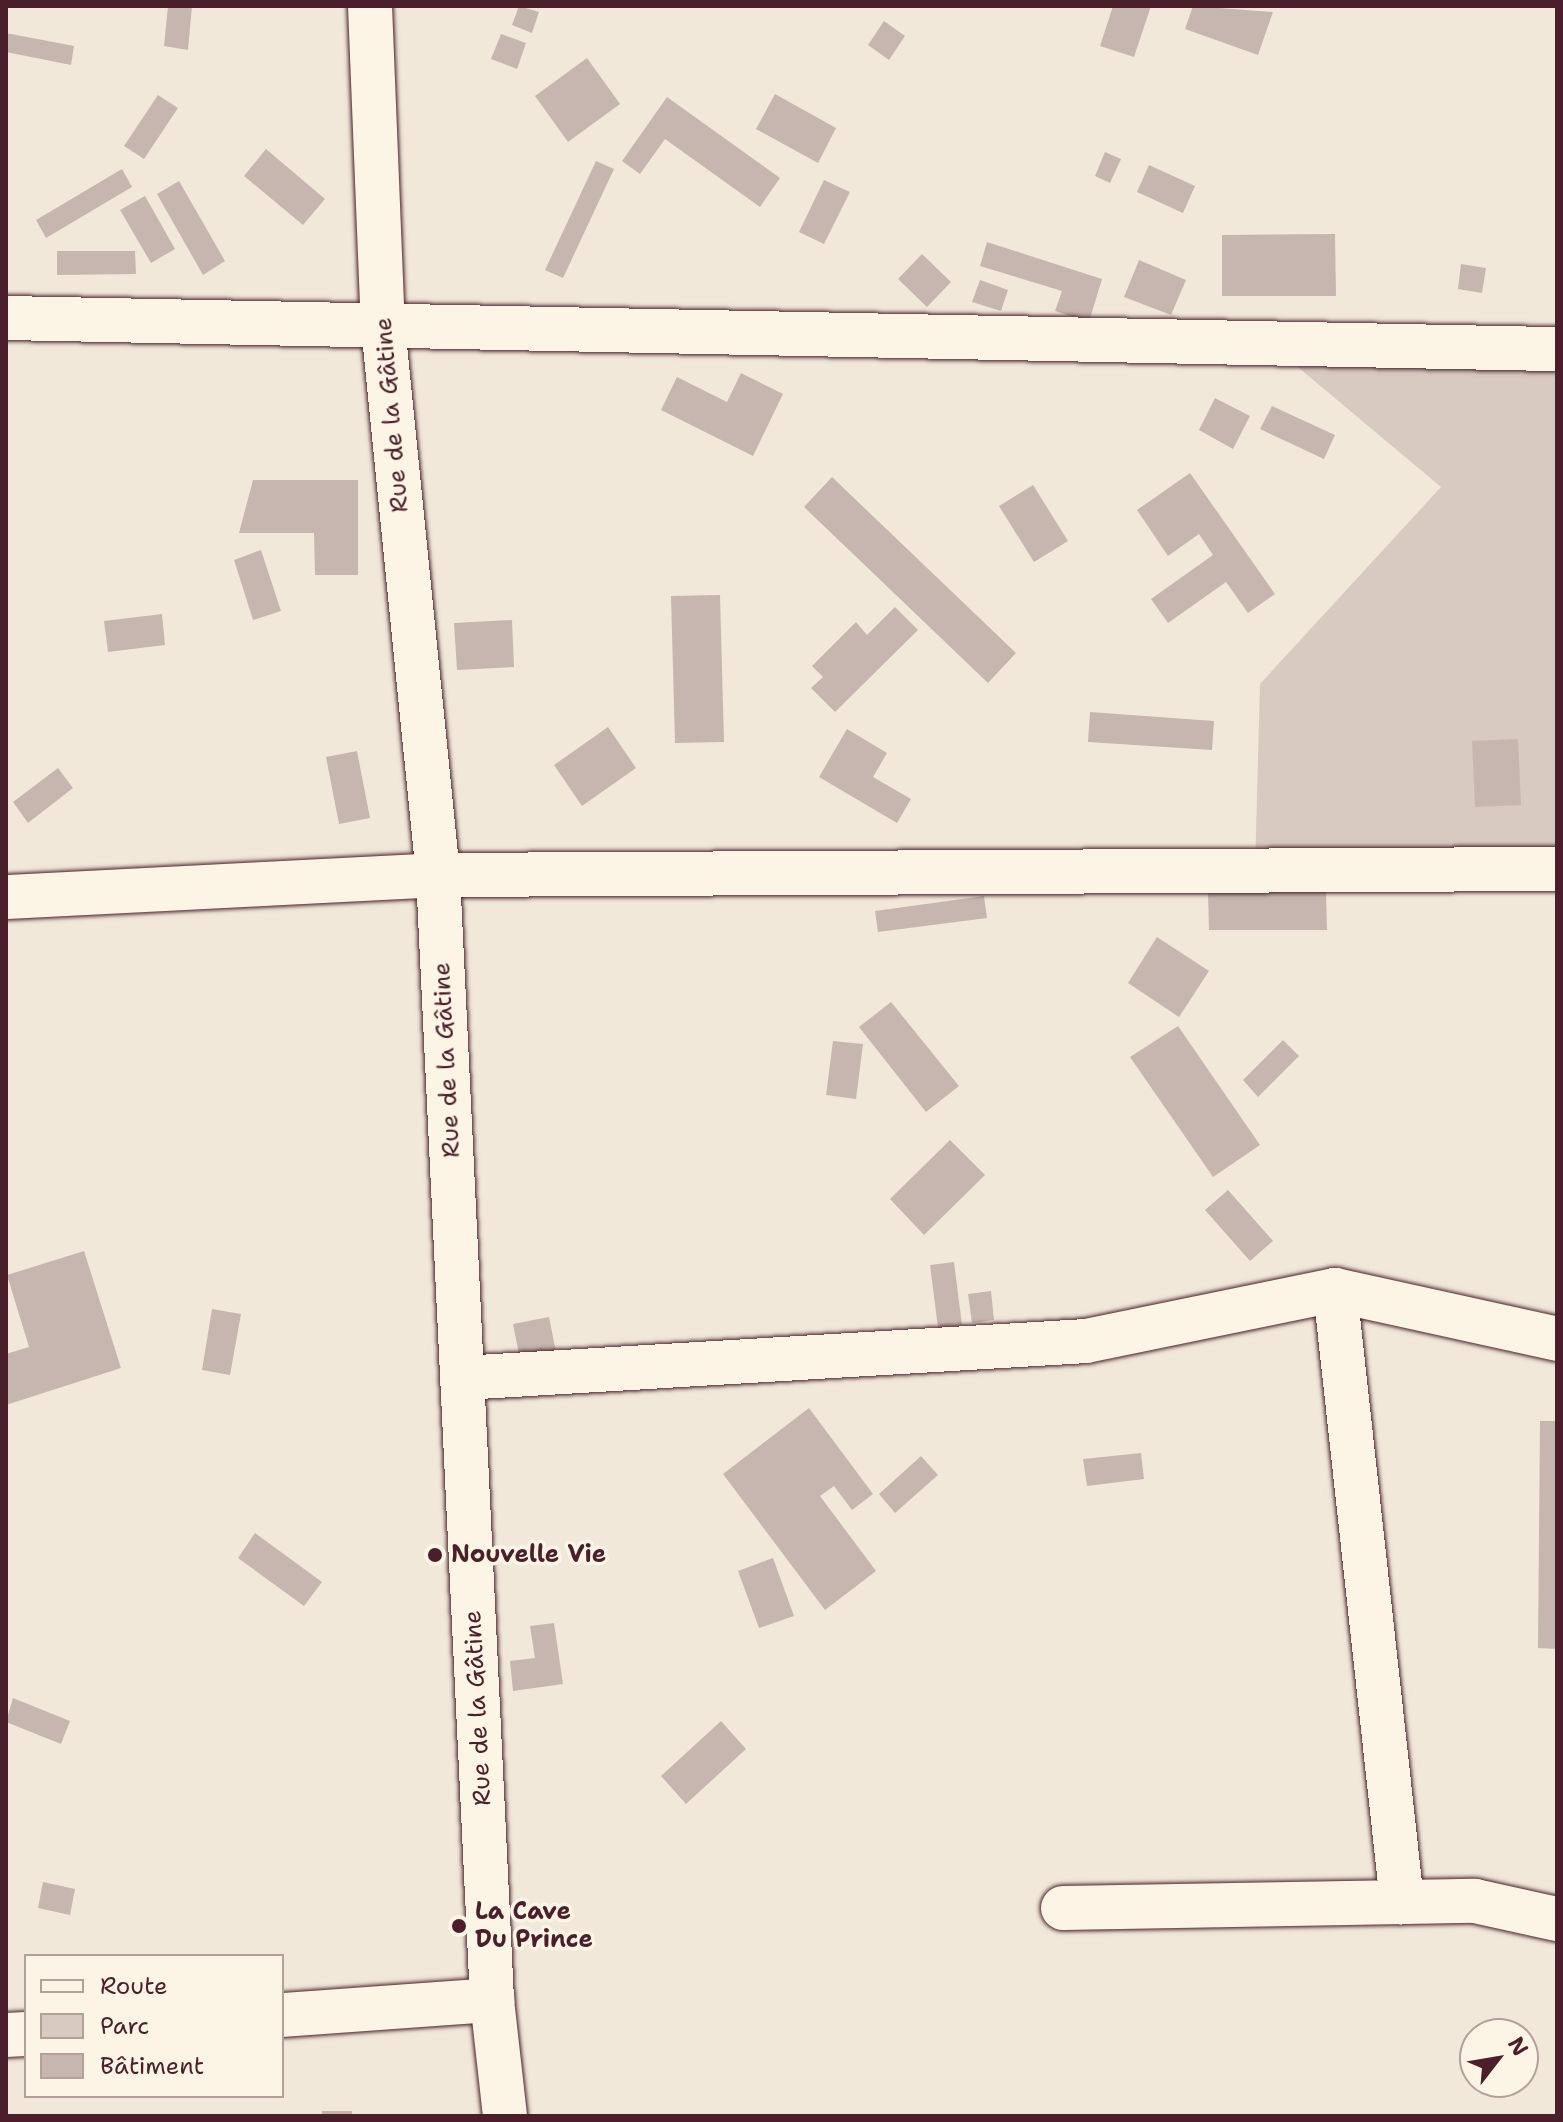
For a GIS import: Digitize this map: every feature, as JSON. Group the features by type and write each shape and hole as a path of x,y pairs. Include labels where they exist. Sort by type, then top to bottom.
{"street":[{"name":"Rue de la Gâtine","path":"370,6 383,326 438,875 492,2000 505,2116"},
{"path":"6,318 1557,349"},
{"path":"6,897 438,875 1557,869"},
{"path":"462,1378 1086,1341 1335,1290 1557,1339"},
{"path":"1335,1290 1402,1902"},
{"path":"1063,1908 1475,1901 1557,1919"},
{"path":"284,2015 492,2000"}],"green space":[{"path":"1268,342 1557,349 1557,870 1255,870 1260,684 1441,487"}],"building":[{"path":"168,6 192,6 188,50 164,46"},
{"path":"519,6 539,12 532,33 512,25"},
{"path":"1113,6 1151,6 1134,57 1100,46"},
{"path":"1193,6 1273,12 1258,55 1185,29"},
{"path":"884,21 905,36 889,60 868,45"},
{"path":"6,33 74,46 71,65 6,52"},
{"path":"501,34 526,43 517,69 491,59"},
{"path":"587,58 620,104 568,142 535,96"},
{"path":"775,94 836,128 818,163 756,129"},
{"path":"158,95 178,108 144,159 124,146"},
{"path":"667,97 780,178 760,207 665,139 640,174 622,161"},
{"path":"266,149 325,199 303,225 244,176"},
{"path":"1105,152 1121,159 1110,183 1095,176"},
{"path":"596,161 614,169 563,278 545,270"},
{"path":"1149,165 1195,186 1183,213 1137,192"},
{"path":"122,169 132,187 46,238 36,220"},
{"path":"824,180 850,192 824,244 799,232"},
{"path":"179,181 225,261 203,275 157,194"},
{"path":"145,196 175,249 151,263 120,210"},
{"path":"1335,234 1336,296 1222,296 1222,235"},
{"path":"987,242 1102,279 1089,322 1055,311 1062,291 980,266"},
{"path":"57,251 135,251 136,274 57,275"},
{"path":"922,254 951,282 927,307 898,279"},
{"path":"1139,260 1186,280 1171,315 1124,297"},
{"path":"1461,264 1486,268 1482,293 1458,289"},
{"path":"980,280 1008,290 1001,311 972,302"},
{"path":"741,373 783,394 753,456 661,410 677,377 727,402"},
{"path":"1215,398 1250,416 1233,449 1199,430"},
{"path":"1272,406 1335,435 1324,459 1260,429"},
{"path":"1190,473 1275,594 1248,613 1226,582 1168,623 1151,599 1213,555 1199,534 1168,556 1137,510"},
{"path":"832,477 1016,653 988,683 804,507"},
{"path":"253,480 358,480 358,575 315,575 314,533 239,533"},
{"path":"1033,485 1068,541 1034,562 999,506"},
{"path":"261,550 281,611 253,620 234,560"},
{"path":"720,595 724,742 675,743 671,596"},
{"path":"895,607 918,630 835,712 811,688 823,677 812,666 856,622 867,635"},
{"path":"162,614 165,645 108,652 104,621"},
{"path":"512,620 514,667 457,670 454,623"},
{"path":"1090,712 1214,721 1212,750 1088,742"},
{"path":"608,727 636,768 582,806 554,765"},
{"path":"847,729 887,753 873,777 911,799 897,823 819,777"},
{"path":"1518,739 1521,805 1475,807 1472,741"},
{"path":"357,751 370,818 339,824 326,757"},
{"path":"58,768 73,788 28,823 13,802"},
{"path":"1208,892 1326,892 1327,930 1209,930"},
{"path":"984,896 987,918 878,932 875,911"},
{"path":"1157,937 1209,971 1179,1017 1128,983"},
{"path":"891,1002 959,1086 926,1112 859,1027"},
{"path":"1178,1026 1260,1145 1213,1177 1130,1057"},
{"path":"1283,1040 1299,1056 1258,1097 1243,1080"},
{"path":"833,1041 863,1044 856,1099 826,1095"},
{"path":"950,1140 985,1175 924,1235 890,1199"},
{"path":"1228,1190 1273,1241 1250,1261 1205,1210"},
{"path":"84,1251 121,1368 6,1405 6,1354 29,1347 7,1275"},
{"path":"954,1262 962,1325 938,1328 930,1265"},
{"path":"991,1291 994,1320 972,1323 968,1294"},
{"path":"212,1309 241,1314 230,1375 202,1370"},
{"path":"549,1317 556,1352 520,1359 513,1324"},
{"path":"809,1408 873,1494 852,1510 834,1486 820,1496 876,1571 825,1610 723,1474"},
{"path":"1540,1421 1557,1421 1557,1649 1538,1648"},
{"path":"1141,1453 1144,1479 1087,1486 1083,1459"},
{"path":"921,1456 938,1475 895,1513 879,1494"},
{"path":"255,1533 322,1582 304,1606 238,1558"},
{"path":"773,1558 794,1616 759,1628 738,1571"},
{"path":"554,1623 563,1684 513,1691 510,1661 535,1658 530,1626"},
{"path":"13,1698 70,1721 61,1744 6,1722"},
{"path":"721,1721 746,1749 686,1804 661,1776"},
{"path":"43,1882 75,1889 70,1915 38,1908"},
{"path":"322,2111 352,2111 352,2116 322,2116"}],"place":[{"name":"Nouvelle Vie","path":"435,1555"},
{"name":"La Cave Du Prince","path":"459,1926"}]}
